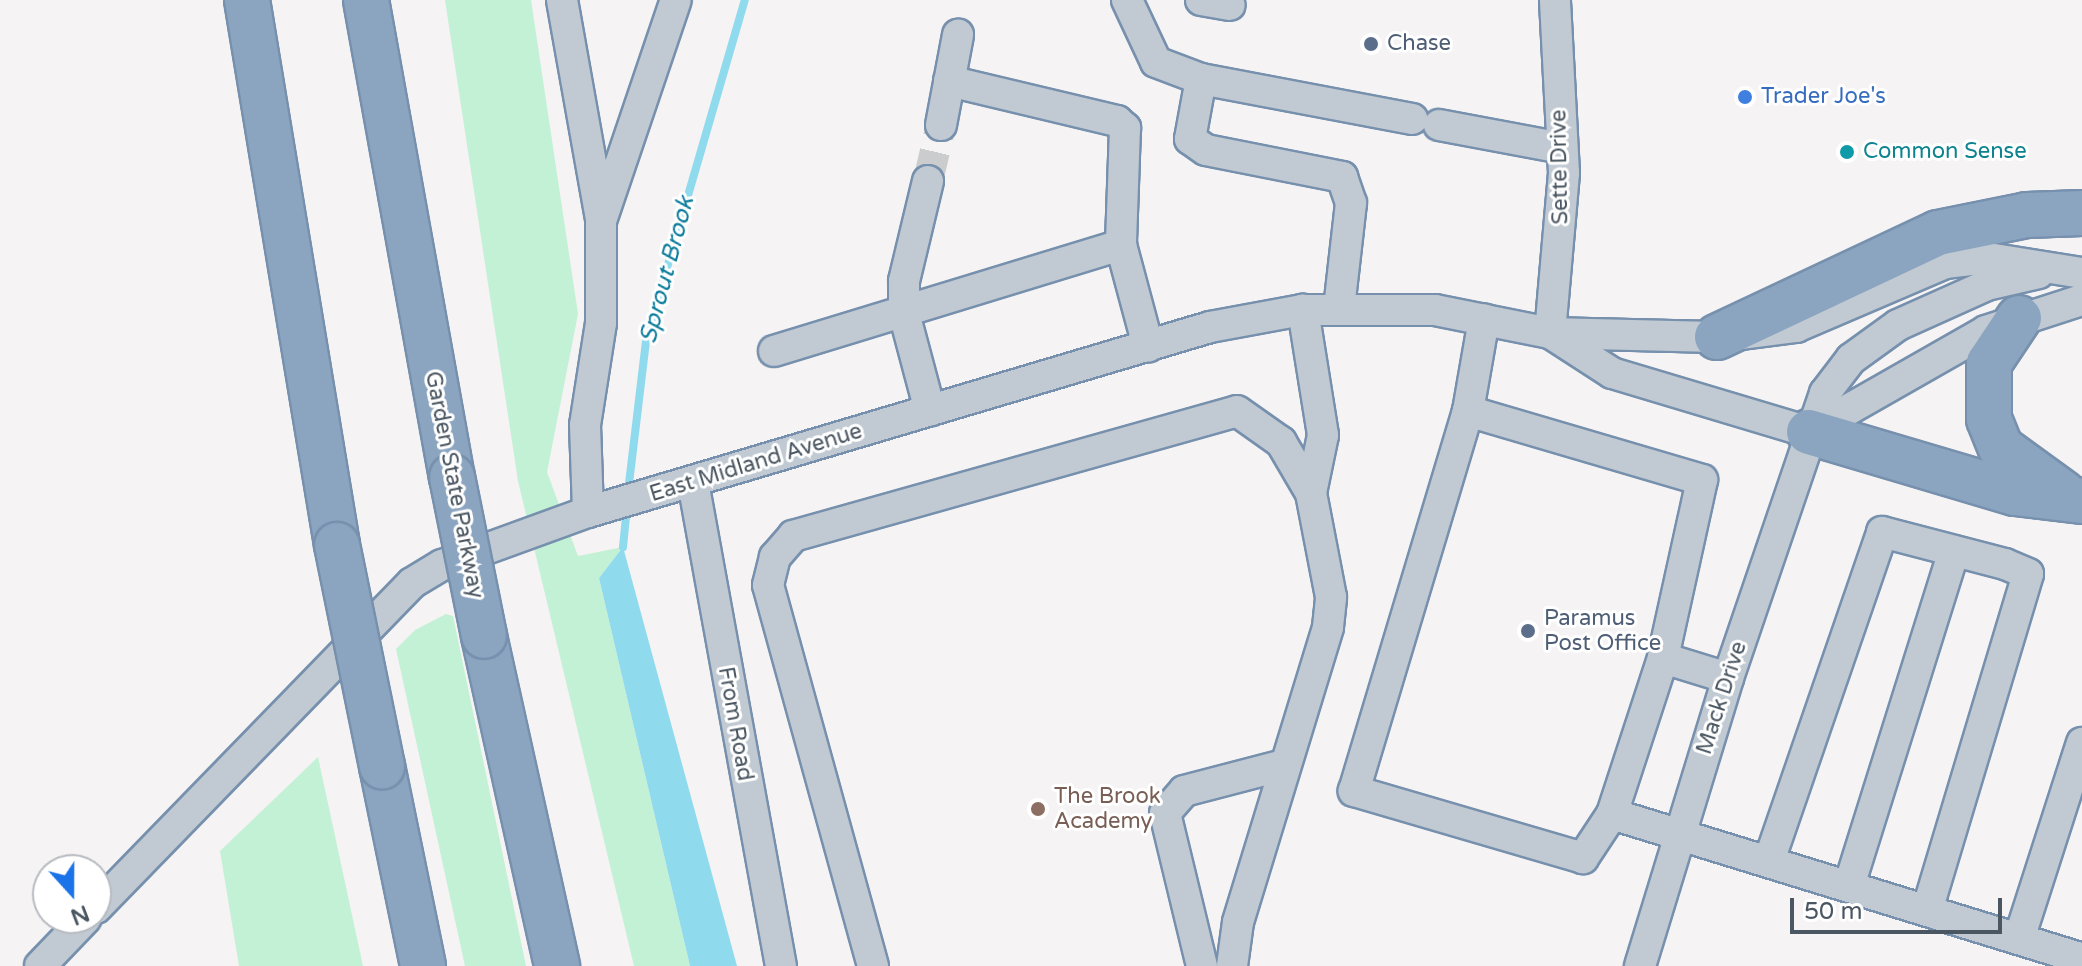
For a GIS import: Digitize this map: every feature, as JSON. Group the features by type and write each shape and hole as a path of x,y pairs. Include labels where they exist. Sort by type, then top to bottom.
{"highway":[{"path":"247,0 337,545 423,966"},
{"name":"Garden State Parkway","path":"366,0 452,477 557,966"},
{"path":"1717,337 1938,233 2027,215 2082,213"},
{"path":"2019,318 1989,363 1989,419 2001,448 2012,459 2077,500"},
{"path":"1809,432 2015,493 2077,500"}],"street":[{"path":"562,0 601,220 601,323 585,425 583,513"},
{"path":"601,220 676,0"},
{"path":"1127,0 1156,62 1201,79 1562,148"},
{"path":"1201,0 1230,5"},
{"name":"Sette Drive","path":"1550,333 1563,218 1555,0"},
{"path":"941,125 958,35"},
{"path":"1201,79 1190,139 1206,150 1342,177 1351,203 1339,308"},
{"path":"949,81 1117,121 1128,139 1121,245 1148,346"},
{"path":"928,181 904,281 904,313 930,411"},
{"path":"774,351 1121,245"},
{"name":"East Midland Avenue","path":"112,892 412,583 442,565 583,513 1210,327 1303,310 1435,310 1550,333 1717,337 1796,327 1945,263 1988,258 2070,271"},
{"name":"East Midland Avenue","path":"1550,333 1612,373 1809,432 1836,377 1875,340 1987,285 2070,271"},
{"path":"1809,432 1954,347 2019,318 2082,300"},
{"path":"1303,310 1323,435 1311,493"},
{"path":"1468,411 1702,480 1663,658 1612,814 1583,858 1354,791 1468,411 1484,319"},
{"path":"873,966 768,585 775,557 793,536 1237,411 1281,442 1311,493 1331,597 1328,627 1238,922 1232,966"},
{"name":"Mack Drive","path":"1640,966 1728,678 1809,432"},
{"name":"From Road","path":"693,482 781,966"},
{"path":"1769,861 1882,532 1954,551 2028,574 1927,910"},
{"path":"1849,886 1954,551"},
{"path":"1663,658 1728,678"},
{"path":"2019,939 2082,743"},
{"path":"1202,966 1165,813 1184,791 1284,765"},
{"path":"1612,814 2082,959"},
{"path":"40,966 71,934"}],"green space":[{"path":"445,0 531,0 578,314 547,472 578,556 623,547 599,578 690,966 634,966 518,481"},
{"path":"446,614 453,616 526,966 465,966 396,649 415,630"},
{"path":"318,757 363,966 239,966 220,851"}],"water":[{"path":"623,547 737,966 690,966 599,578"}],"waterway":[{"name":"Sprout Brook","path":"628,492 646,340 745,0"},
{"name":"Sprout Brook","path":"623,547 627,506"}],"tunnel":[{"path":"928,181 941,125"}],"place":[{"name":"Chase","path":"1371,44"},
{"name":"Trader Joe's","path":"1745,97"},
{"name":"Common Sense","path":"1847,152"},
{"name":"Paramus Post Office","path":"1528,631"},
{"name":"The Brook Academy","path":"1038,809"}]}
